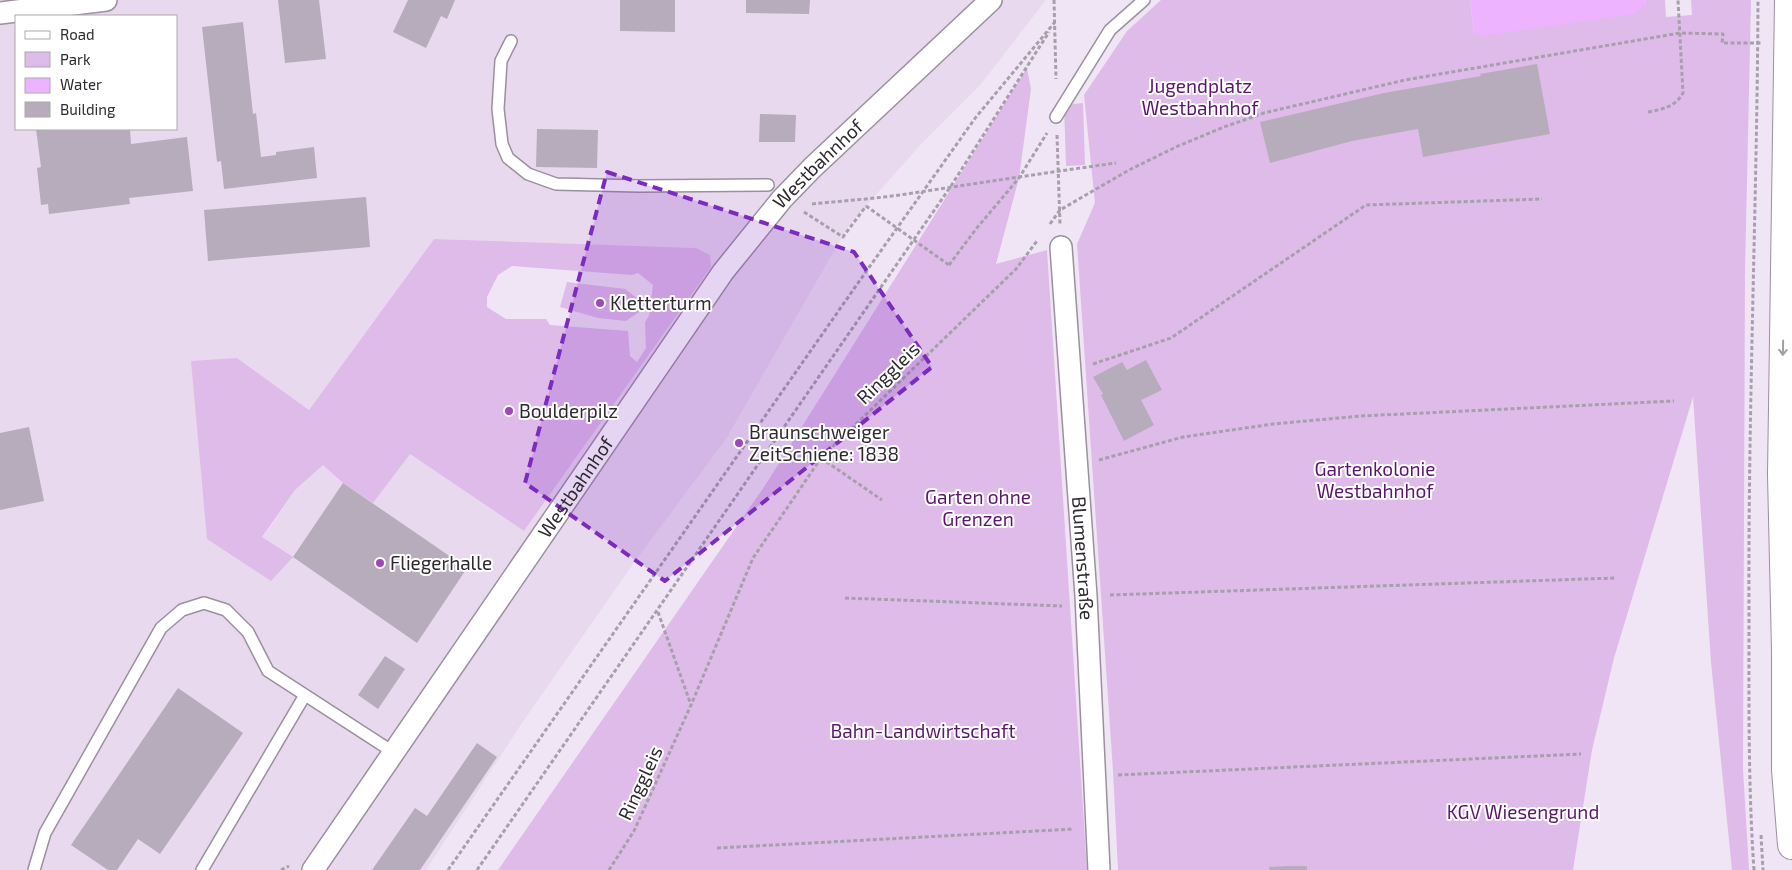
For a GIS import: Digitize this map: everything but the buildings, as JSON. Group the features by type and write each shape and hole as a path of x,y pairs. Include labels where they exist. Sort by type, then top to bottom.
{"main road":[{"path":"1789,0 1782,389 1788,538 1786,770 1792,846"}],"street":[{"path":"0,13 106,0"},
{"name":"Westbahnhof","path":"313,870 723,272 781,197 992,0"},
{"name":"Blumenstraße","path":"1061,247 1087,602 1099,870"}],"lane":[{"path":"1056,118 1110,30 1144,0"},
{"path":"511,41 501,61 498,109 502,144 508,158 528,174 556,184 639,186 781,197"},
{"path":"34,870 46,833 161,628 182,610 204,603 226,610 248,632 268,671 393,752"},
{"path":"202,870 304,695"}],"path":[{"path":"477,870 951,186 1055,22 1054,0"},
{"path":"1648,112 1671,106 1679,101 1683,93 1678,0"},
{"path":"1754,870 1748,739 1758,0"},
{"path":"448,870 606,642 976,118 1055,22"},
{"path":"1049,225 1060,210 1129,170 1178,146 1264,113 1406,80 1680,33 1723,34 1722,43 1767,42"},
{"path":"781,197 843,237 866,206 950,264 1018,178 1056,118"},
{"path":"781,197 924,191 1116,163"},
{"path":"1070,372 1171,338 1366,205 1542,199"},
{"name":"Ringgleis","path":"609,870 634,831 691,705 753,558 821,458 1016,269 1038,240"},
{"path":"1077,466 1183,437 1273,424 1361,416 1674,401"},
{"path":"821,458 882,500"},
{"path":"845,598 1087,602 1616,578"},
{"path":"657,612 691,705"},
{"path":"1749,660 1754,660"},
{"path":"1095,775 1582,754"},
{"path":"717,848 1097,827"}],"highlighted area":[{"path":"607,172 854,252 932,367 665,581 525,483"}],"shaded area":[{"path":"0,0 1046,0 981,84 923,142 849,225 726,439 633,564 522,723 426,870 0,870","holes":["434,239 696,248 710,255 711,267 524,531 410,454 343,483 323,465 295,490 262,538 237,358 309,410"]}],"green space":[{"name":"Gartenkolonie Westbahnhof","path":"1161,0 1470,0 1474,33 1645,5 1646,0 1665,0 1666,17 1692,15 1691,0 1751,0 1745,272 1743,769 1749,870 1732,870 1711,662 1693,397 1614,658 1592,750 1573,870 1118,870 1077,244 1095,203 1084,95 1127,31"},
{"path":"1027,68 1031,89 1019,178 996,264 1047,250 1087,870 498,870 766,484"},
{"path":"1083,103 1085,165 1066,166 1064,105"},
{"path":"434,239 696,248 710,255 711,267 524,531 410,454 373,503 343,483 323,465 295,490 262,537 293,557 271,581 207,539 191,361 237,358 309,410","holes":["512,266 632,275 638,273 653,285 649,316 645,322 646,348 637,362 630,356 628,331 550,325 546,319 506,319 487,307 487,297 498,275"]},
{"name":"Kletterturm","path":"567,282 625,289 638,299 639,312 626,321 598,318 560,307"}],"water":[{"path":"1470,0 1646,0 1645,5 1633,14 1481,36 1474,33"}],"place":[{"name":"Kletterturm","path":"600,303"},
{"name":"Boulderpilz","path":"509,411"},
{"name":"Braunschweiger ZeitSchiene: 1838","path":"739,443"},
{"name":"Fliegerhalle","path":"380,563"}],"park label":[{"name":"Jugendplatz Westbahnhof","path":"1200,97"},
{"name":"Garten ohne Grenzen","path":"978,508"},
{"name":"Bahn-Landwirtschaft","path":"923,731"},
{"name":"KGV Wiesengrund","path":"1523,812"}]}
